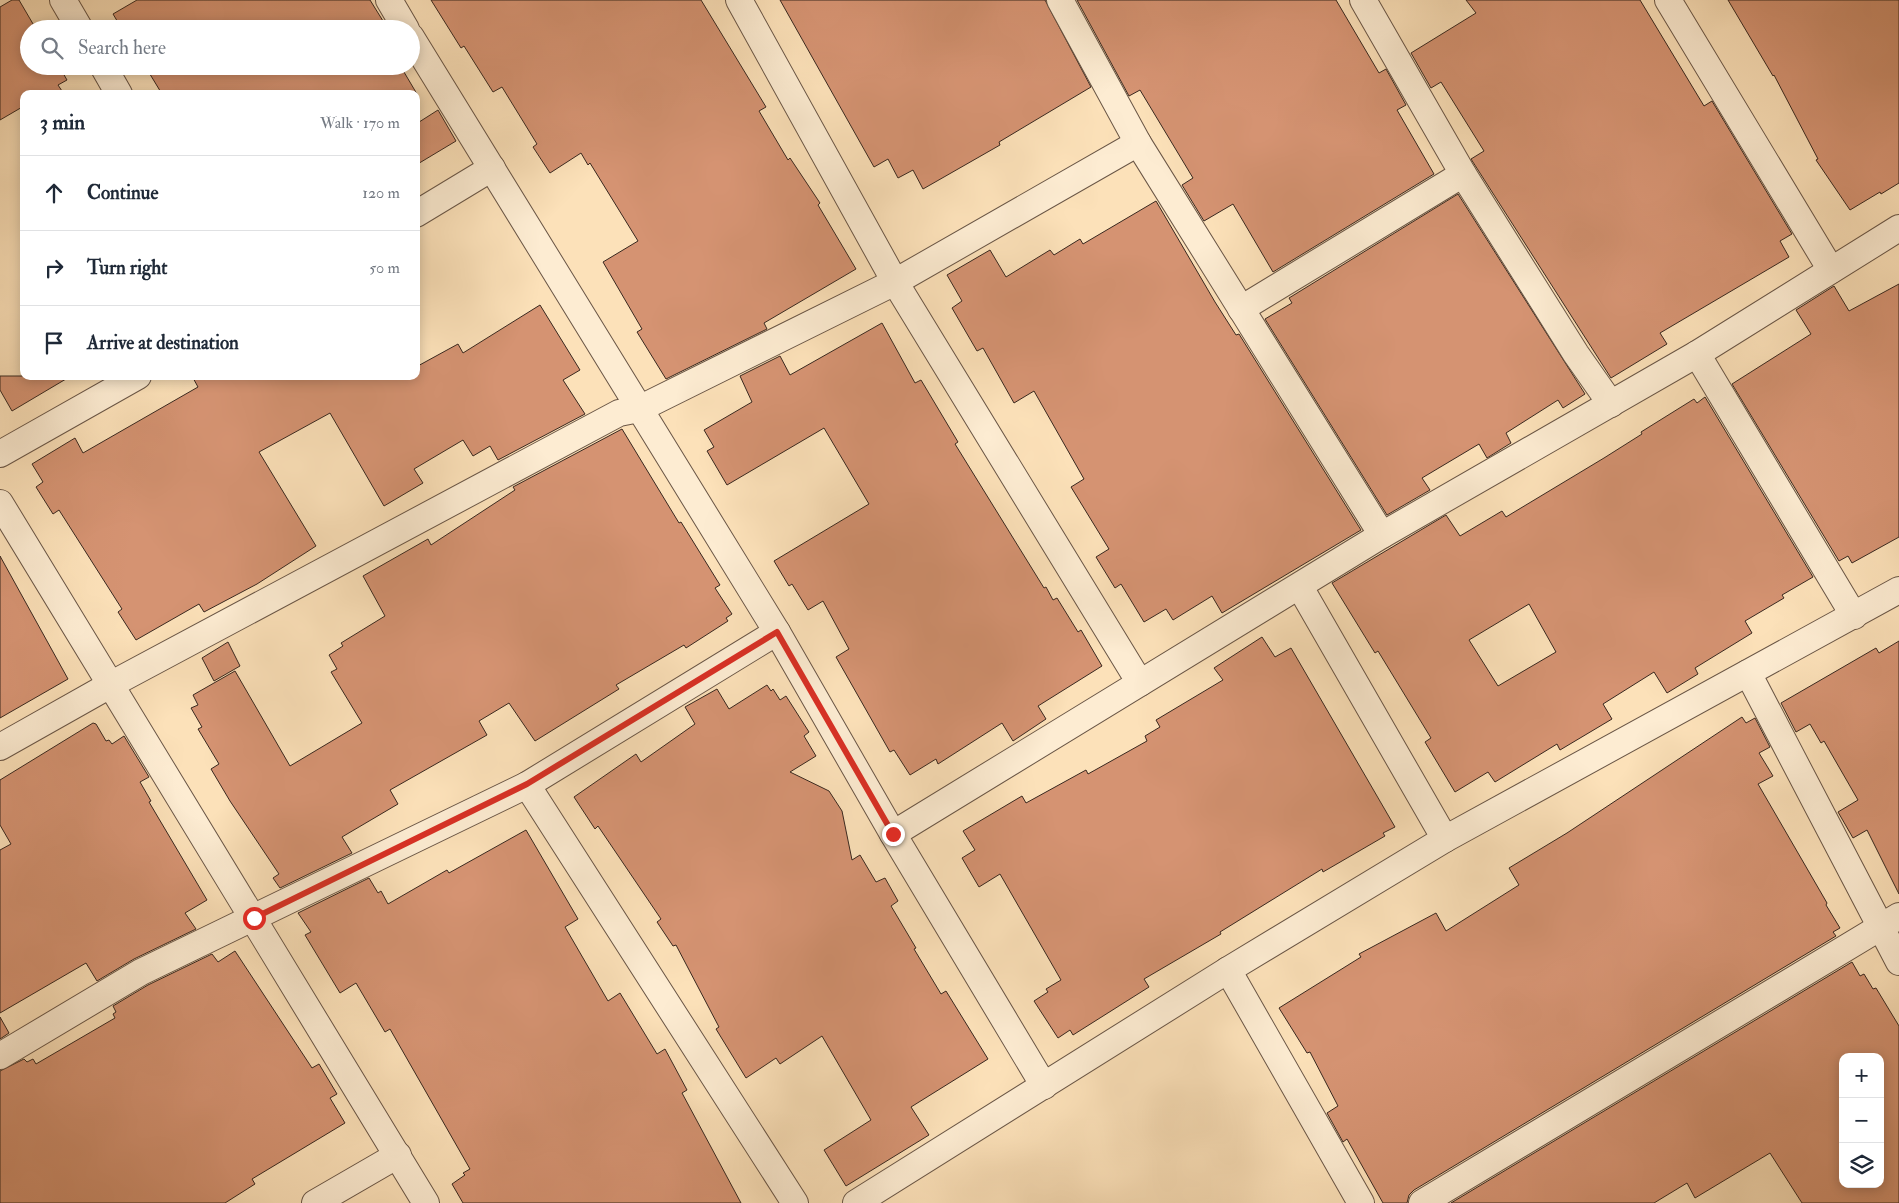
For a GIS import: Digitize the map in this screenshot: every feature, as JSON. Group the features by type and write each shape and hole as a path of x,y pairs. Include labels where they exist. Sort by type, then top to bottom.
{"street":[{"path":"63,0 75,20"},
{"path":"389,0 401,20"},
{"path":"739,0 895,282 1140,683"},
{"path":"1060,0 1138,144 1382,536"},
{"path":"1363,0 1463,174 1576,354 1611,404"},
{"path":"1668,0 1831,270"},
{"path":"420,52 777,632 893,834 1044,1086"},
{"path":"108,75 117,90"},
{"path":"0,747 110,685 619,413 639,409 895,282 1138,144"},
{"path":"420,212 492,168"},
{"path":"1241,309 1463,174"},
{"path":"893,834 1382,536 1697,354 1899,228"},
{"path":"1697,354 1854,616"},
{"path":"0,454 131,380"},
{"path":"0,503 426,1203"},
{"path":"1300,587 1445,839"},
{"path":"856,1203 1228,970 1445,839 1899,590"},
{"path":"0,1056 141,972 527,784 777,632"},
{"path":"1748,673 1889,922 1899,962"},
{"path":"527,784 795,1203"},
{"path":"1422,1203 1889,922"},
{"path":"1228,970 1361,1203"},
{"path":"314,1203 398,1155"}],"building":[{"path":"12,0 19,0 31,20 20,20 20,75 64,75 67,80 58,85 61,90 20,90 20,108 0,120 0,7"},
{"path":"137,0 370,0 382,20 117,20 113,14"},
{"path":"431,0 701,0 766,107 759,111 788,160 790,158 820,203 818,205 856,269 764,323 767,329 666,379 637,332 642,329 603,262 638,241 590,163 588,165 581,153 550,173 533,147 537,144 502,87 493,92 464,46 461,48"},
{"path":"780,0 1045,0 1091,87 999,142 1000,145 923,189 913,170 898,178 888,159 874,167"},
{"path":"1077,0 1336,0 1379,73 1386,69 1406,105 1397,110 1434,174 1273,272 1233,204 1204,221 1182,185 1193,178 1140,90 1129,96"},
{"path":"1466,0 1640,0 1704,106 1712,101 1792,234 1780,241 1789,257 1660,333 1667,344 1611,378 1471,159 1484,151 1441,82 1431,88 1411,53 1476,13"},
{"path":"1728,0 1899,0 1899,183 1850,210 1816,160 1818,159 1774,75"},
{"path":"150,75 406,75 415,90 160,90"},
{"path":"438,110 456,141 420,163 420,121"},
{"path":"1458,194 1585,394 1563,408 1558,400 1506,433 1511,443 1487,458 1479,444 1422,478 1430,490 1387,515 1265,319 1292,303 1289,298"},
{"path":"1156,201 1215,302 1236,335 1239,334 1361,530 1222,613 1212,596 1173,620 1166,609 1144,622 1121,584 1115,588 1096,557 1109,549 1071,487 1084,479 1034,391 1014,403 983,348 977,351 952,308 962,301 947,275 990,250 1006,277 1050,250 1054,255 1080,239 1083,244"},
{"path":"1899,284 1899,537 1852,563 1848,556 1839,561 1732,384 1811,334 1796,310 1834,286 1849,311"},
{"path":"540,305 580,370 563,380 585,414 498,460 490,446 473,456 463,440 414,469 423,483 384,506 330,413 259,452 316,546 257,584 204,612 199,604 136,640 118,612 122,609 59,510 53,514 36,487 43,482 32,464 75,438 83,453 198,387 194,380 420,380 420,365 458,344 463,353"},
{"path":"882,323 915,383 921,380 958,442 955,444 1044,588 1046,587 1053,600 1057,598 1078,632 1081,630 1102,666 1038,706 1046,719 1013,741 1002,723 938,764 936,759 910,775 894,750 890,752 836,657 849,649 823,601 808,610 792,584 789,586 774,561 869,504 824,428 727,485 707,451 714,447 704,430 752,402 740,376 780,356 790,375"},
{"path":"0,376 20,376 20,380 64,380 12,411 0,390"},
{"path":"1705,397 1813,577 1782,595 1784,598 1745,621 1752,633 1695,668 1698,674 1667,693 1654,672 1603,704 1612,719 1560,750 1557,744 1495,782 1488,772 1455,792 1425,742 1431,738 1378,651 1375,653 1332,583 1446,515 1460,536 1502,511 1506,517 1604,458 1694,399 1697,403","holes":["1529,604 1556,652 1498,686 1469,640"]},
{"path":"622,429 679,523 681,522 720,585 715,588 732,614 726,618 728,621 686,648 684,645 616,685 619,689 535,741 509,703 479,721 487,735 390,790 398,804 342,837 352,853 280,888 273,878 279,874 211,769 219,764 198,729 202,727 191,708 198,705 193,695 235,671 290,766 362,723 331,672 337,669 329,655 343,646 341,643 385,616 363,576 428,539 431,545 515,490 513,487"},
{"path":"0,556 68,679 0,718"},
{"path":"1262,637 1275,657 1291,648 1395,827 1383,833 1385,836 1323,872 1322,869 1220,932 1221,934 1144,979 1149,987 1073,1035 1070,1030 1058,1038 1034,1001 1048,992 1046,989 1061,980 1000,874 979,887 962,858 975,850 963,831 1022,796 1026,803 1086,770 1088,774 1147,741 1145,736 1160,727 1156,720 1223,680 1214,668"},
{"path":"1899,641 1899,894 1867,830 1853,838 1838,812 1858,800 1824,741 1821,743 1810,724 1796,732 1781,703 1876,648 1879,653"},
{"path":"228,642 240,666 214,681 202,658"},
{"path":"767,685 771,691 773,689 780,700 786,696 809,732 804,736 816,756 790,772 829,791 842,811 852,860 860,855 876,882 885,878 898,901 891,906 916,948 914,949 941,994 946,991 988,1059 911,1107 929,1135 846,1186 824,1150 871,1120 822,1036 780,1064 776,1058 746,1078 716,1029 719,1027 676,945 673,946 657,922 661,919 598,826 595,829 574,797 636,754 641,762 695,724 685,707 717,689 729,709"},
{"path":"1742,717 1746,723 1755,718 1770,747 1759,753 1773,776 1758,784 1840,928 1833,932 1836,936 1414,1190 1409,1195 1407,1203 1383,1203 1347,1139 1343,1142 1327,1113 1338,1106 1310,1052 1307,1053 1279,1008 1361,957 1359,954 1436,913 1446,931 1519,885 1509,868 1567,833"},
{"path":"93,723 96,724 106,741 109,740 112,744 124,736 149,777 140,782 151,801 149,802 207,900 185,913 196,929 134,959 97,981 86,963 0,1013 0,850 11,844 0,825 0,780"},
{"path":"526,830 578,919 565,927 608,1001 620,993 657,1054 665,1049 687,1090 682,1093 741,1203 463,1203 452,1184 470,1169 390,1029 385,1032 356,983 340,993 305,935 311,932 298,913 369,878 378,893 381,891 388,904 447,870 449,873"},
{"path":"235,951 312,1068 319,1064 337,1094 330,1098 345,1123 252,1179 255,1184 225,1203 0,1203 0,1071 24,1059 27,1062 33,1059 36,1064 115,1018 113,1014 116,1012 113,1006 148,985 212,954 218,962"},
{"path":"1852,962 1860,976 1864,974 1873,989 1876,988 1899,1026 1899,1203 1802,1203 1770,1153 1695,1198 1687,1183 1654,1203 1451,1203"},
{"path":"0,1017 9,1033 0,1039"}],"route":[{"path":"254,918 527,784 777,632 893,834"}]}
